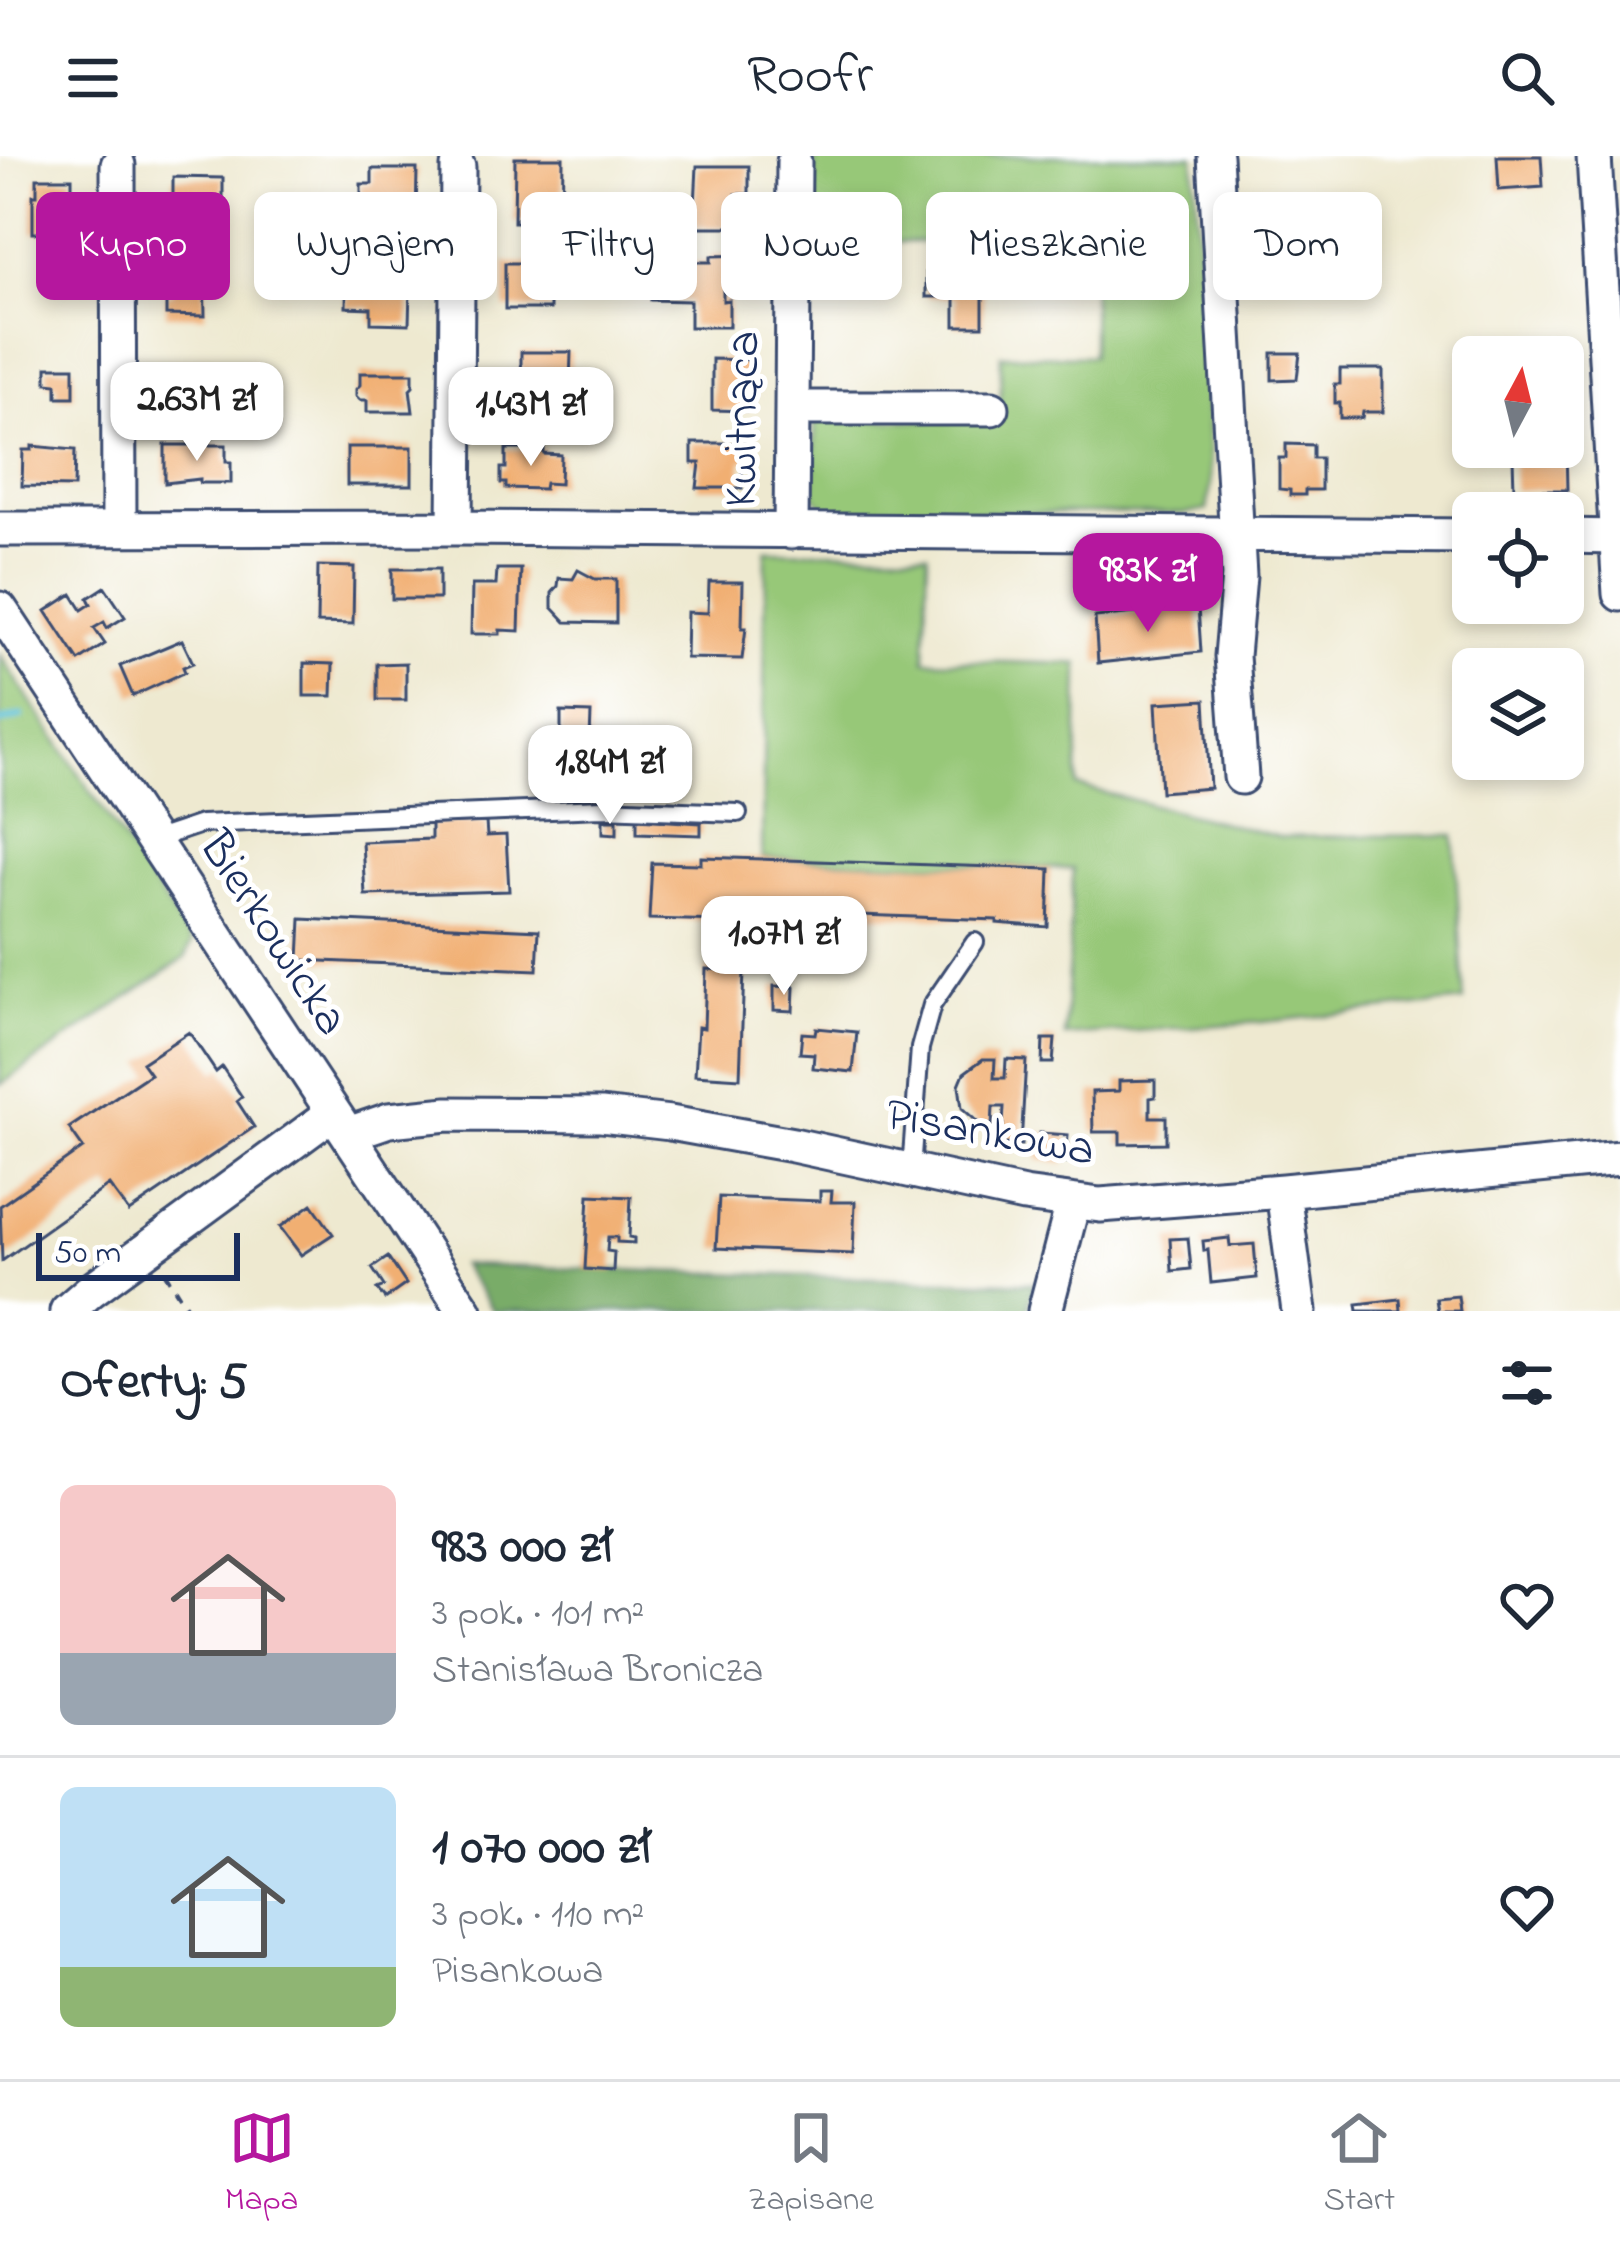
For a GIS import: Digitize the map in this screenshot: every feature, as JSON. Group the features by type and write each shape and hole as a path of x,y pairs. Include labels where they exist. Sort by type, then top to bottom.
{"street":[{"path":"1215,156 1239,576 1232,656 1241,777"},
{"path":"1594,156 1620,594"},
{"name":"Kwitnąca","path":"790,532 794,162"},
{"path":"118,165 119,528"},
{"path":"454,528 458,167"},
{"path":"792,408 992,408"},
{"path":"0,529 1452,536"},
{"path":"1584,536 1617,537"},
{"name":"Bierkowicka","path":"0,609 465,1311"},
{"name":"Pisankowa","path":"340,1124 448,1114 601,1115 732,1134 1100,1205 1620,1158"},
{"path":"67,1311 148,1248 340,1124"},
{"path":"1283,1191 1299,1311"},
{"path":"1045,1311 1072,1203"}],"lane":[{"path":"153,840 201,824 602,808 738,813"},
{"path":"911,1170 920,1048 932,1005 975,942"}],"path":[{"path":"148,1248 189,1311"}],"green space":[{"path":"815,156 1194,156 1211,484 1207,510 1186,514 830,512 814,496 815,420 1000,421 1001,355 1092,356 1092,300 1189,300 1189,192 926,192 926,242 902,242 902,192 815,192"},
{"path":"766,550 928,553 925,660 1079,664 1077,786 1280,837 1454,835 1464,1001 1065,1036 1073,869 762,858"},
{"path":"0,655 192,943 185,958 0,1085"},
{"path":"461,1265 1034,1283 1028,1311 493,1311"}],"building":[{"path":"1497,156 1541,156 1543,187 1499,190"},
{"path":"515,158 563,158 562,192 521,192 521,222 514,222"},
{"path":"697,166 749,166 749,192 721,192 721,227 697,227"},
{"path":"372,169 417,169 417,192 361,192 361,184 372,184"},
{"path":"173,177 223,178 223,192 173,192"},
{"path":"37,178 72,178 72,192 37,192"},
{"path":"36,195 36,233 33,233"},
{"path":"711,256 721,256 721,300 729,300 729,327 690,327 690,301 651,300 697,300 697,262 711,262"},
{"path":"505,263 521,263 521,300 550,300 550,309 505,309"},
{"path":"166,300 205,300 205,316 166,315"},
{"path":"346,300 410,300 409,324 371,323 371,308 346,307"},
{"path":"955,300 983,300 983,326 955,326"},
{"path":"521,352 571,352 565,412 503,412 503,383 521,383"},
{"path":"1272,353 1300,353 1297,379 1272,380"},
{"path":"712,359 749,360 748,411 712,410"},
{"path":"47,367 74,367 74,397 57,397 57,384 47,383"},
{"path":"1340,369 1383,369 1383,412 1340,418 1335,384 1340,384"},
{"path":"360,373 413,373 413,412 367,412 367,400 356,396"},
{"path":"692,443 747,443 742,488 697,488 700,463 692,463"},
{"path":"1286,444 1313,445 1313,458 1321,458 1321,490 1290,495 1290,490 1279,489 1279,458 1286,458"},
{"path":"165,445 226,445 231,483 200,483 200,479 165,483"},
{"path":"32,446 75,450 74,487 22,486 23,450 32,450"},
{"path":"347,447 412,447 412,485 347,485"},
{"path":"506,449 544,449 544,454 561,455 560,484 545,483 544,489 506,488 501,483 501,468 506,468"},
{"path":"1513,468 1566,468 1567,490 1514,490"},
{"path":"318,566 354,567 353,624 317,623"},
{"path":"392,569 439,569 439,599 392,599"},
{"path":"497,569 521,569 519,631 471,634 472,585 496,585"},
{"path":"578,570 595,579 616,579 616,623 566,622 552,607 559,578 573,579"},
{"path":"709,582 743,582 742,659 686,658 687,612 708,613"},
{"path":"105,587 125,617 107,628 104,622 94,628 105,644 79,661 46,611 72,594 82,610 91,604 88,598"},
{"path":"1198,607 1201,652 1098,663 1095,617"},
{"path":"182,640 193,663 183,667 185,672 133,696 120,666"},
{"path":"304,663 333,664 332,696 304,696"},
{"path":"406,663 406,700 377,700 377,664"},
{"path":"1205,700 1210,788 1161,792 1156,703"},
{"path":"561,712 591,713 590,739 599,740 598,770 550,769 550,739 561,738"},
{"path":"637,819 701,823 701,835 637,833"},
{"path":"603,820 617,820 617,834 603,833"},
{"path":"486,822 487,836 506,835 509,891 365,895 362,842 431,839 431,824"},
{"path":"701,857 1050,869 1048,927 997,920 723,910 723,921 649,919 652,863 701,864"},
{"path":"301,919 539,930 537,970 299,960"},
{"path":"706,969 744,971 740,1078 695,1075 698,1027 704,1028"},
{"path":"774,986 794,987 793,1011 774,1010"},
{"path":"816,1028 857,1032 853,1072 813,1068 814,1054 800,1053 802,1033 815,1034"},
{"path":"189,1032 216,1072 222,1067 254,1127 129,1212 109,1185 2,1261 0,1206 83,1148 69,1128 150,1074 142,1063"},
{"path":"1043,1039 1055,1039 1053,1063 1042,1063"},
{"path":"983,1059 995,1059 994,1078 1005,1078 1006,1059 1026,1060 1021,1145 1002,1144 1004,1107 993,1107 992,1126 980,1124 962,1108 959,1085 964,1073"},
{"path":"1155,1080 1150,1117 1166,1117 1166,1143 1120,1144 1120,1132 1093,1132 1092,1092 1119,1091 1119,1081"},
{"path":"1040,1133 1068,1135 1066,1163 1038,1160"},
{"path":"820,1191 832,1191 831,1202 855,1202 853,1254 716,1248 719,1197 820,1201"},
{"path":"589,1195 631,1197 629,1237 634,1243 608,1237 607,1251 614,1252 613,1271 585,1269"},
{"path":"312,1204 333,1234 301,1255 280,1227"},
{"path":"1188,1238 1191,1269 1172,1271 1170,1239"},
{"path":"1229,1238 1230,1246 1254,1244 1257,1278 1211,1283 1203,1241"},
{"path":"388,1257 406,1284 385,1299 377,1289 384,1286 372,1268"},
{"path":"1458,1296 1460,1311 1438,1311 1436,1298"},
{"path":"1400,1299 1401,1311 1358,1311 1357,1304"}],"waterway":[{"path":"0,722 21,716"}]}
